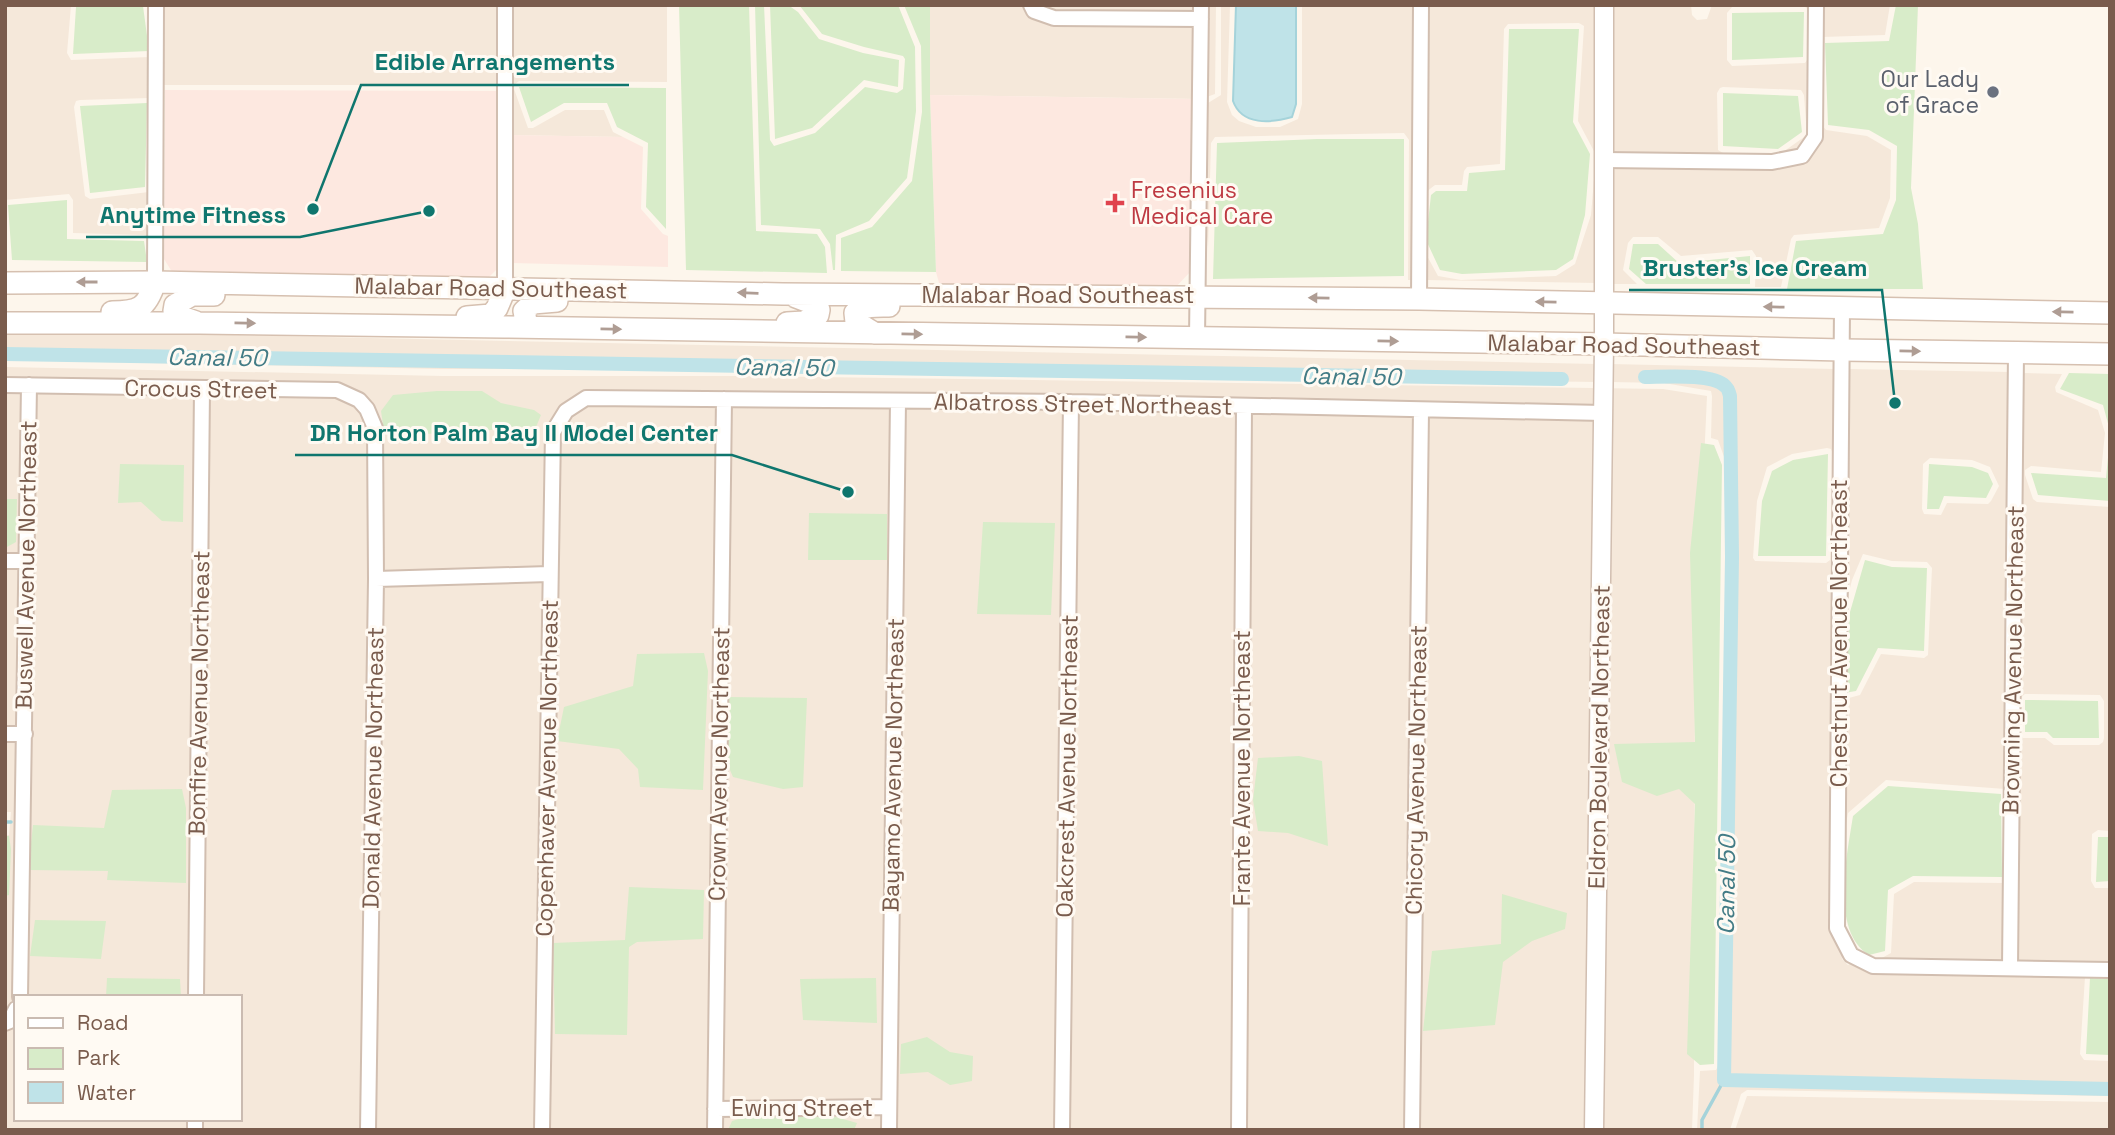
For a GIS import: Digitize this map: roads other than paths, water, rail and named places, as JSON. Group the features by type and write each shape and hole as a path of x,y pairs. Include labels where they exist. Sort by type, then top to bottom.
{"main road":[{"name":"Malabar Road Southeast","path":"5,283 155,282 783,294 1419,299 2110,313"},
{"path":"5,313 132,311 147,302 155,282"},
{"path":"199,323 176,315 175,305 192,295 298,295 322,285"},
{"path":"505,289 506,302 514,314 534,324"},
{"path":"314,324 350,315 482,317 491,315 497,308 505,289"},
{"path":"534,324 524,312 533,303 641,302 677,291"},
{"path":"675,330 703,321 791,323 804,322 818,315 817,305 783,294"},
{"path":"874,333 856,322 855,313 860,309 873,306 970,307 1004,295"},
{"name":"Malabar Road Southeast","path":"5,323 534,324 675,330 2110,354"}],"street":[{"path":"155,282 156,5"},
{"path":"505,5 505,289"},
{"path":"1031,5 1034,11 1054,18 1201,12 1197,338"},
{"path":"1419,299 1421,5"},
{"name":"Eldron Boulevard Northeast","path":"1594,1130 1604,344 1604,5"},
{"path":"1604,160 1772,162 1802,156 1815,137 1816,5"},
{"name":"Chestnut Avenue Northeast","path":"1842,308 1837,928 1851,955 1873,966 2010,968"},
{"name":"Browning Avenue Northeast","path":"2010,968 2016,353"},
{"name":"Crocus Street","path":"5,385 337,390 359,400 367,409"},
{"name":"Buswell Avenue Northeast","path":"20,995 29,386"},
{"name":"Bonfire Avenue Northeast","path":"197,995 202,389"},
{"name":"Albatross Street Northeast","path":"566,411 586,398 1071,402 1603,413"},
{"name":"Crown Avenue Northeast","path":"715,1130 724,399"},
{"name":"Bayamo Avenue Northeast","path":"889,1130 898,401"},
{"name":"Oakcrest Avenue Northeast","path":"1062,1130 1071,402"},
{"name":"Frante Avenue Northeast","path":"1239,1130 1244,407"},
{"name":"Donald Avenue Northeast","path":"367,409 375,428 376,579 368,1130"},
{"name":"Chicory Avenue Northeast","path":"1412,1130 1421,410"},
{"name":"Copenhaver Avenue Northeast","path":"542,1130 553,432 566,411"},
{"path":"5,561 25,561"},
{"path":"376,579 549,574"},
{"path":"5,734 25,734"},
{"path":"2010,968 2110,970"},
{"name":"Ewing Street","path":"715,1108 888,1107"}],"water":[{"path":"1236,5 1296,5 1296,104 1292,117 1275,121 1250,119 1237,109 1233,101"}],"waterway":[{"name":"Canal 50","path":"5,354 1562,379"},
{"name":"Canal 50","path":"1645,377 1710,379 1726,387 1730,396 1732,557 1724,1080 2110,1089"},
{"path":"5,822 11,822"},
{"path":"1702,1130 1702,1120 1724,1080"}],"place":[{"name":"Our Lady of Grace","path":"1993,92"},
{"name":"Fresenius Medical Care","path":"1115,203"},
{"name":"Edible Arrangements","path":"313,209"},
{"name":"Anytime Fitness","path":"429,211"},
{"name":"Bruster's Ice Cream","path":"1895,403"},
{"name":"DR Horton Palm Bay II Model Center","path":"848,492"}]}
